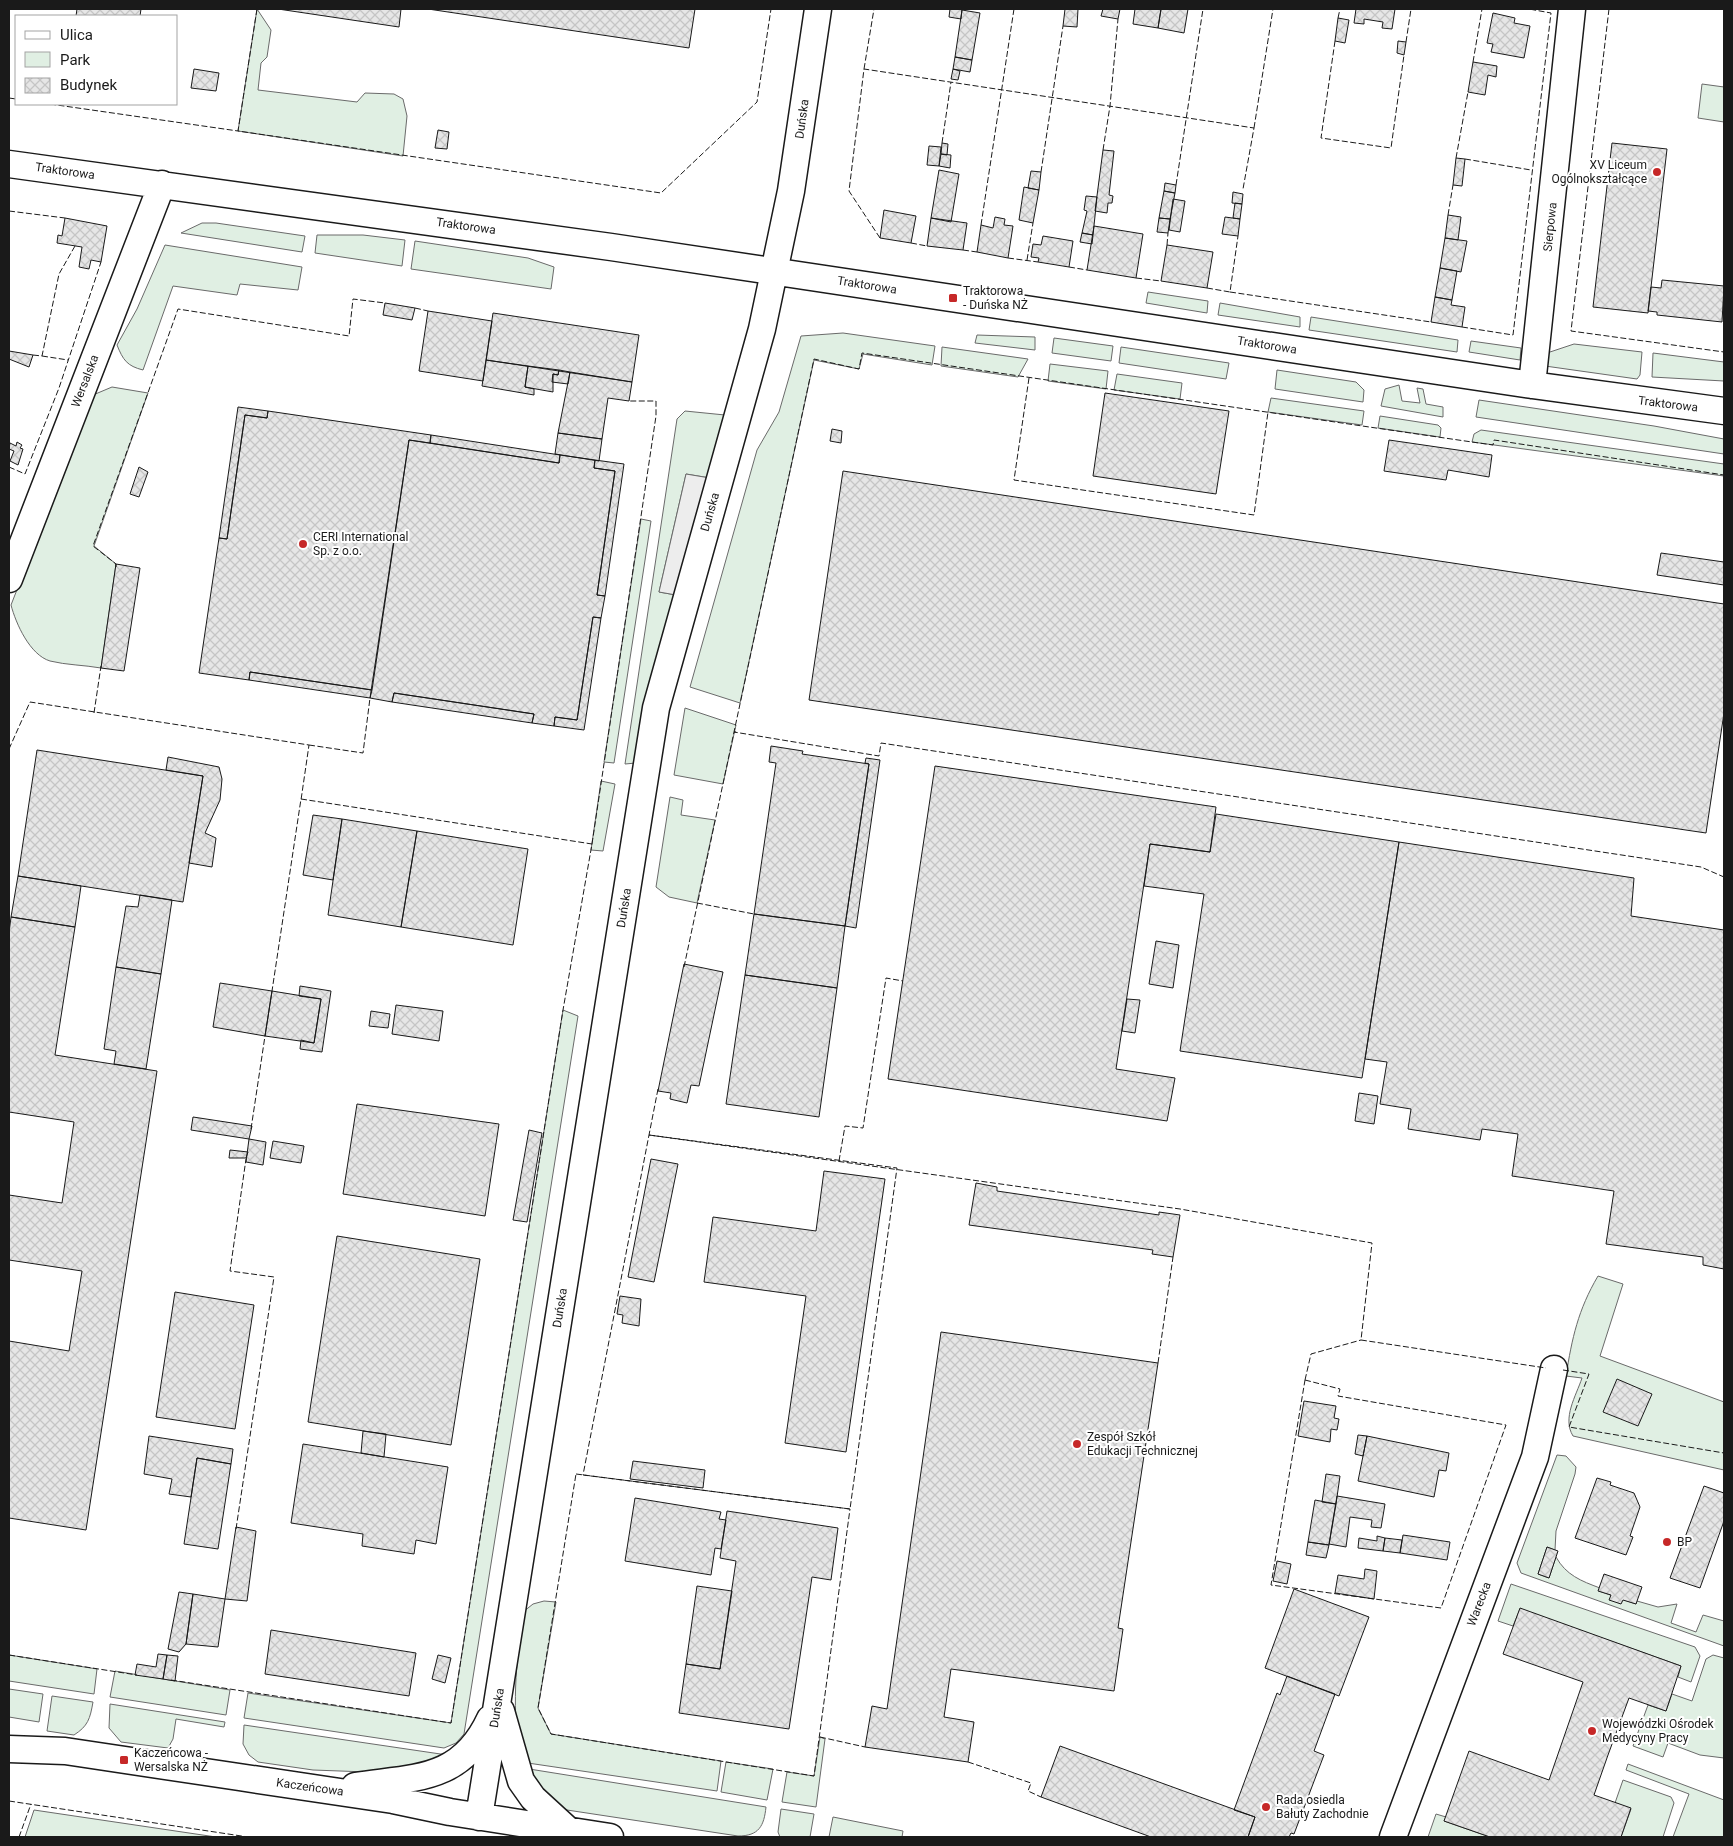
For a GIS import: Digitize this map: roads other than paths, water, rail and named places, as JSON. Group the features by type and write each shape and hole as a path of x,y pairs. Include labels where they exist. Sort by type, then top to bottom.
{"street":[{"name":"Duńska","path":"479,1817 656,708 762,329 791,191 818,9"},
{"name":"Sierpowa","path":"1532,385 1572,30 1572,9"},
{"name":"Traktorowa","path":"9,164 775,271 1532,385 1724,412"},
{"name":"Wersalska","path":"9,579 18,531 162,184"},
{"name":"Warecka","path":"1393,1837 1534,1457 1554,1369"},
{"path":"327,1790 436,1773 452,1766 467,1755 482,1735 498,1700"},
{"path":"498,1700 520,1781 540,1805 569,1830"},
{"name":"Kaczeńcowa","path":"9,1749 65,1751 394,1800 479,1817 610,1837"}],"place":[{"name":"XV Liceum Ogólnokształcące","path":"1657,172"},
{"name":"Traktorowa - Duńska NŻ","path":"953,298"},
{"name":"CERI International Sp. z o.o.","path":"303,544"},
{"name":"Zespół Szkół Edukacji Technicznej","path":"1077,1444"},
{"name":"BP","path":"1667,1542"},
{"name":"Wojewódzki Ośrodek Medycyny Pracy","path":"1592,1731"},
{"name":"Kaczeńcowa - Wersalska NŻ","path":"124,1760"},
{"name":"Rada osiedla Bałuty Zachodnie","path":"1266,1807"}]}
